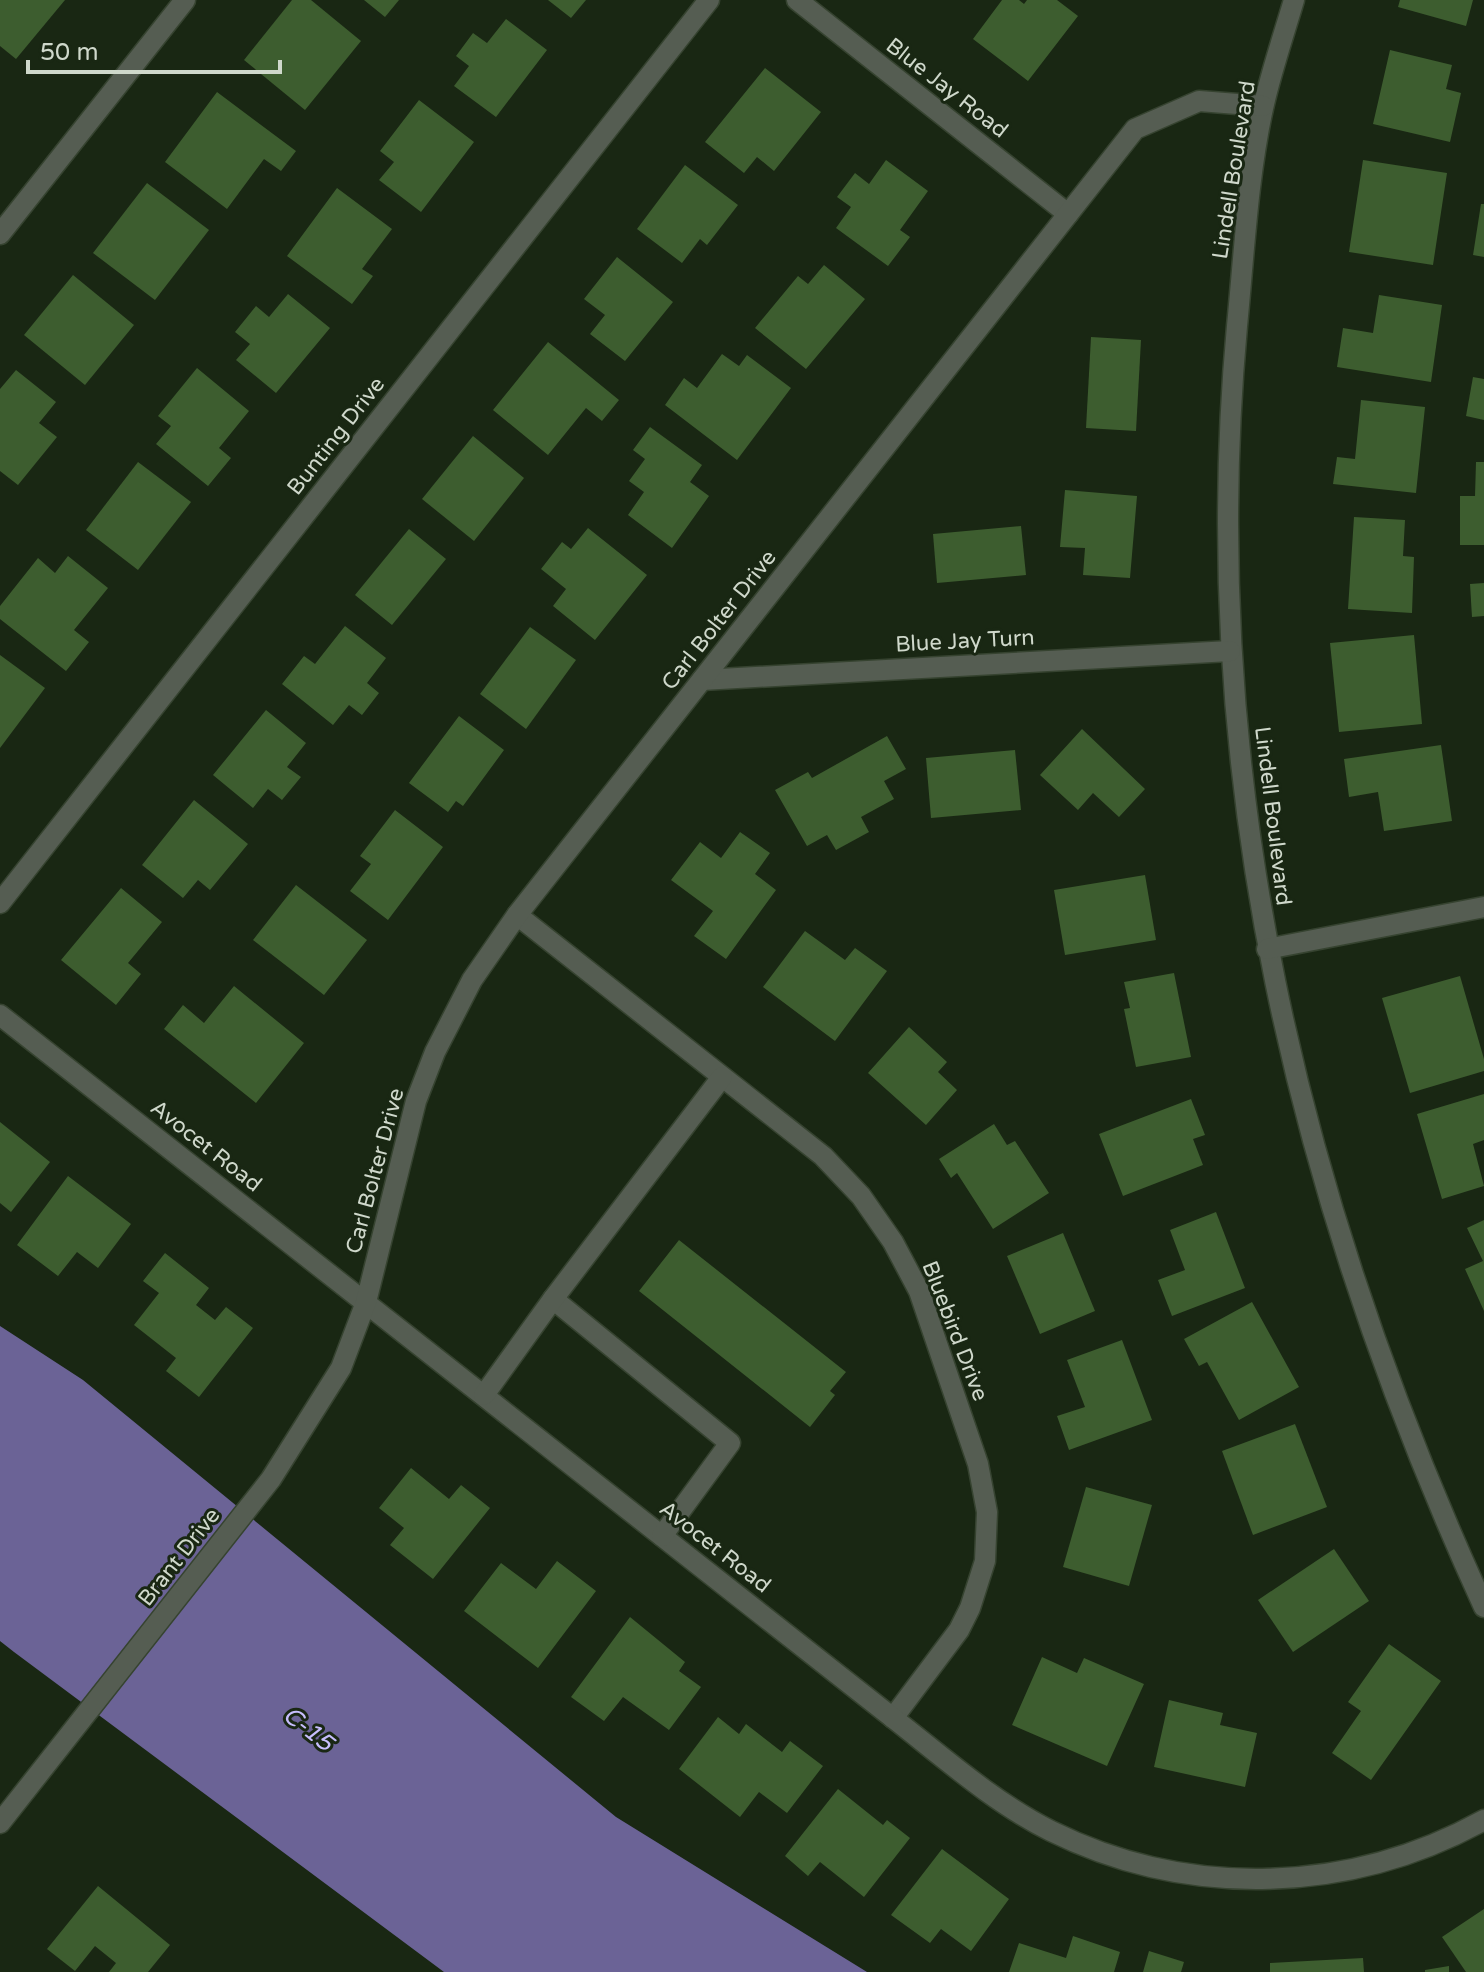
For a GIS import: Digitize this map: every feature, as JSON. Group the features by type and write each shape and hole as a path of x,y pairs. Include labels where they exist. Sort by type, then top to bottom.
{"street":[{"path":"0,234 185,0"},
{"name":"Bunting Drive","path":"0,903 709,0"},
{"name":"Blue Jay Road","path":"797,0 1068,214"},
{"name":"Lindell Boulevard","path":"1294,0 1263,106 1231,394 1227,524 1230,651 1245,818 1267,949 1298,1093 1338,1234 1385,1374 1439,1510 1484,1607"},
{"name":"Carl Bolter Drive","path":"366,1302 416,1101 435,1052 472,980 517,915 1135,129 1199,101 1263,106"},
{"name":"Blue Jay Turn","path":"702,680 1230,651"},
{"path":"1267,949 1484,907"},
{"name":"Bluebird Drive","path":"517,915 823,1156 861,1196 893,1242 919,1291 978,1464 987,1512 987,1537 979,1585 959,1630 893,1718"},
{"name":"Avocet Road","path":"0,1015 893,1718 999,1800 1050,1830 1134,1863 1193,1875 1283,1880 1342,1872 1400,1857 1454,1837 1484,1820"},
{"path":"484,1395 722,1077"},
{"path":"553,1299 730,1443 662,1536"},
{"name":"Brant Drive","path":"0,1823 271,1479 341,1368 366,1302"}],"water":[{"name":"C-15","path":"0,1326 83,1380 616,1817 867,1972 444,1972 14,1652 0,1641"}],"building":[{"path":"0,0 65,0 16,59 0,46"},
{"path":"292,0 311,0 361,41 305,110 244,60"},
{"path":"364,0 399,0 385,17"},
{"path":"548,0 586,0 571,18"},
{"path":"1002,0 1019,0 1024,4 1027,0 1057,0 1078,16 1028,81 973,39"},
{"path":"1400,0 1473,0 1466,26 1398,7"},
{"path":"506,19 547,50 496,117 454,86 469,66 456,56 473,33 487,43"},
{"path":"1390,50 1452,65 1446,89 1461,93 1450,142 1373,124"},
{"path":"765,68 821,112 774,171 757,157 744,173 705,142"},
{"path":"217,92 296,151 281,171 264,159 227,209 165,162"},
{"path":"419,100 474,142 421,212 379,180 394,162 380,151"},
{"path":"886,160 928,191 900,230 910,237 888,266 836,228 851,207 837,197 855,173 869,184"},
{"path":"1363,160 1447,173 1433,265 1349,252"},
{"path":"685,165 738,205 707,245 700,239 682,263 637,229"},
{"path":"147,183 209,230 155,300 93,253"},
{"path":"337,188 392,229 362,269 373,276 352,304 287,256"},
{"path":"1481,204 1484,204 1484,257 1473,255"},
{"path":"617,257 673,302 625,361 590,334 605,315 584,299"},
{"path":"824,265 865,299 806,369 755,328 798,276 808,284"},
{"path":"73,275 134,325 85,385 24,335"},
{"path":"288,294 330,328 276,393 236,360 250,344 235,332 256,306 269,317"},
{"path":"1379,295 1442,305 1431,382 1337,367 1343,328 1373,333"},
{"path":"1091,337 1141,340 1136,431 1086,428"},
{"path":"548,342 619,400 602,421 586,408 548,455 493,410"},
{"path":"722,354 739,366 747,355 791,388 737,460 665,405 684,378 697,388"},
{"path":"197,368 249,411 219,448 231,458 208,486 156,444 171,426 158,416"},
{"path":"16,370 56,402 39,423 57,437 18,485 0,471 0,389"},
{"path":"1473,377 1484,379 1484,420 1466,416"},
{"path":"1361,400 1425,407 1416,493 1333,484 1337,457 1355,459"},
{"path":"650,427 702,465 690,482 709,496 672,548 628,515 644,492 629,481 645,459 633,450"},
{"path":"473,436 524,478 474,541 422,499"},
{"path":"138,462 191,502 138,570 86,530"},
{"path":"1476,462 1484,462 1484,545 1460,545 1460,496 1475,496"},
{"path":"1065,490 1137,496 1130,578 1083,575 1085,548 1060,547"},
{"path":"1354,517 1405,520 1403,556 1414,557 1412,613 1348,609"},
{"path":"1021,526 1026,575 937,583 933,534"},
{"path":"588,528 647,575 595,640 553,606 566,589 541,569 562,542 571,549"},
{"path":"409,529 446,559 392,625 355,595"},
{"path":"68,556 108,588 74,630 89,642 66,671 0,619 0,606 38,558 55,573"},
{"path":"1484,583 1484,616 1472,617 1470,584"},
{"path":"345,626 386,658 367,683 379,693 362,715 349,705 333,725 282,684 304,656 315,664"},
{"path":"530,627 576,660 526,729 480,694"},
{"path":"1414,635 1422,724 1339,732 1330,643"},
{"path":"0,655 45,688 0,748"},
{"path":"266,710 306,743 287,767 301,777 282,800 268,789 253,808 213,775"},
{"path":"459,716 504,750 463,806 456,801 448,812 409,783"},
{"path":"1082,729 1145,789 1119,817 1093,793 1078,810 1040,775"},
{"path":"887,736 906,769 884,781 894,799 861,817 869,832 836,850 827,835 807,846 775,790 808,772 812,778"},
{"path":"1441,745 1452,821 1384,831 1378,792 1349,797 1344,759"},
{"path":"1015,750 1021,810 931,818 926,758"},
{"path":"194,800 248,844 210,890 198,880 183,898 142,865"},
{"path":"395,810 443,847 388,920 350,891 371,864 360,856"},
{"path":"740,832 770,853 755,874 776,890 726,959 694,936 713,911 671,880 700,842 721,858"},
{"path":"1145,875 1156,940 1065,955 1054,890"},
{"path":"296,885 367,940 324,995 253,940"},
{"path":"121,888 162,922 128,963 141,974 116,1005 61,960"},
{"path":"805,931 845,960 855,948 887,971 835,1041 763,987"},
{"path":"1174,973 1191,1057 1136,1067 1124,1009 1130,1008 1124,982"},
{"path":"1460,976 1484,1059 1484,1071 1410,1093 1382,998"},
{"path":"234,986 304,1043 256,1103 164,1029 183,1005 204,1023"},
{"path":"909,1027 947,1062 938,1072 957,1090 926,1125 868,1073"},
{"path":"1484,1094 1484,1140 1473,1144 1484,1186 1442,1199 1417,1114"},
{"path":"1191,1099 1205,1135 1193,1139 1203,1165 1123,1196 1099,1134"},
{"path":"0,1122 50,1162 11,1212 0,1203"},
{"path":"994,1124 1007,1145 1015,1141 1049,1193 993,1229 957,1173 951,1178 939,1159"},
{"path":"68,1176 131,1224 98,1268 77,1252 58,1276 17,1245"},
{"path":"1216,1212 1245,1288 1172,1316 1158,1280 1185,1270 1170,1230"},
{"path":"1484,1220 1484,1311 1465,1269 1483,1261 1467,1228"},
{"path":"1063,1233 1095,1311 1040,1334 1007,1256"},
{"path":"679,1240 846,1372 830,1391 835,1395 810,1427 639,1291"},
{"path":"165,1253 209,1288 196,1305 215,1320 226,1307 253,1328 199,1397 166,1371 176,1358 134,1325 159,1293 143,1281"},
{"path":"1252,1302 1299,1387 1239,1420 1207,1362 1199,1366 1184,1339"},
{"path":"1122,1340 1152,1420 1069,1450 1057,1416 1085,1407 1067,1360"},
{"path":"1295,1424 1327,1507 1253,1535 1222,1451"},
{"path":"411,1468 449,1499 461,1485 490,1508 433,1579 390,1545 404,1528 379,1508"},
{"path":"1086,1487 1152,1505 1129,1586 1063,1567"},
{"path":"1334,1549 1369,1601 1293,1652 1258,1600"},
{"path":"557,1561 596,1591 538,1668 464,1611 501,1563 536,1589"},
{"path":"630,1617 685,1662 679,1671 701,1687 669,1730 623,1697 604,1721 571,1697"},
{"path":"1389,1644 1441,1681 1371,1780 1332,1753 1361,1711 1348,1702"},
{"path":"1042,1657 1077,1673 1084,1658 1144,1684 1107,1766 1012,1725"},
{"path":"1169,1700 1223,1713 1220,1725 1257,1733 1245,1787 1154,1767"},
{"path":"718,1717 739,1734 746,1724 782,1752 790,1741 823,1766 787,1813 759,1792 740,1817 679,1769"},
{"path":"838,1789 883,1825 887,1820 910,1838 864,1897 820,1862 808,1876 785,1856"},
{"path":"942,1849 1009,1899 971,1951 941,1929 930,1943 891,1915"},
{"path":"98,1886 170,1945 148,1972 109,1972 116,1963 95,1946 75,1971 47,1949"},
{"path":"1484,1909 1484,1972 1466,1972 1442,1937"},
{"path":"1073,1936 1120,1952 1114,1972 1009,1972 1019,1943 1066,1958"},
{"path":"1149,1951 1184,1962 1181,1972 1143,1972"},
{"path":"1363,1958 1364,1972 1270,1972 1270,1963"},
{"path":"1449,1966 1449,1972 1425,1972 1425,1970"}]}
